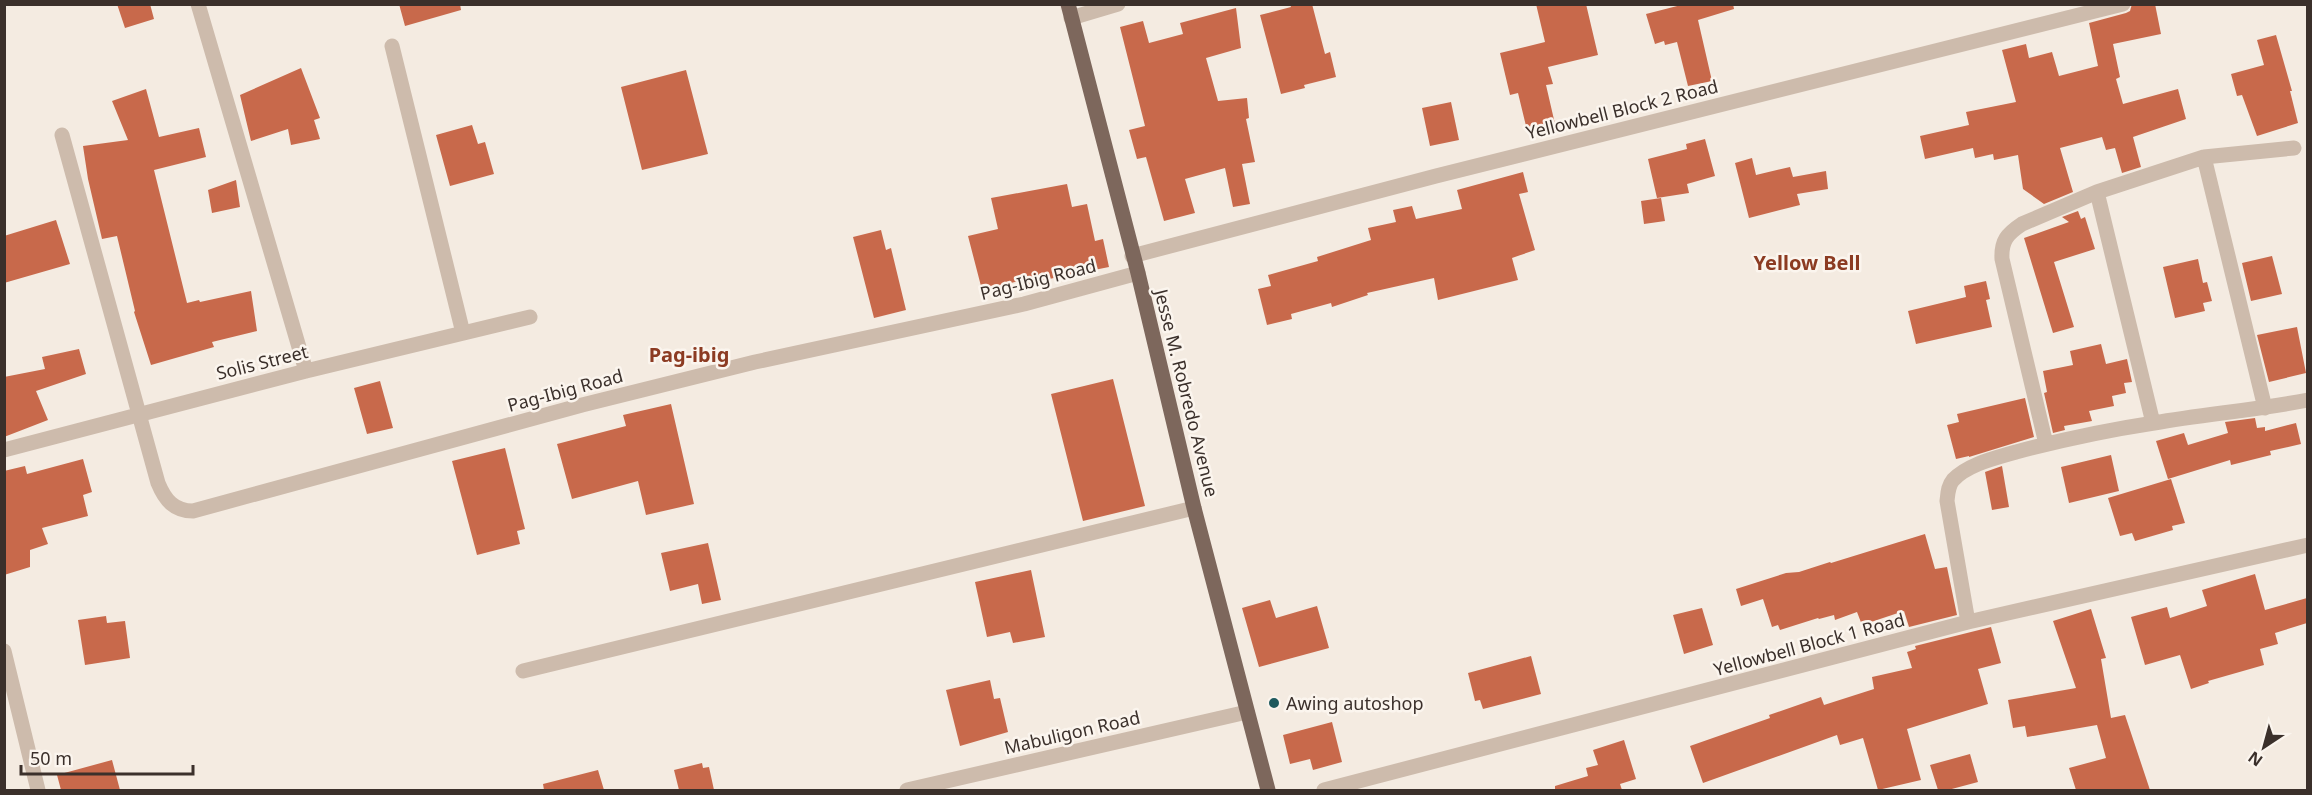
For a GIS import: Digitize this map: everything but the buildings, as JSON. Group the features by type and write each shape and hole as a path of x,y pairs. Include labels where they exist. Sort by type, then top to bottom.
{"main road":[{"name":"Jesse M. Robredo Avenue","path":"1070,11 1138,273 1194,508 1268,790"}],"street":[{"path":"198,4 306,371"},
{"path":"1070,11 1118,4"},
{"name":"Yellowbell Block 2 Road","path":"1132,256 1436,176 2123,4"},
{"path":"392,46 464,333"},
{"name":"Pag-Ibig Road","path":"62,135 162,494 171,505 182,511 193,512 582,405 755,362 1024,304 1138,273"},
{"path":"2046,444 2001,247 2011,232 2022,224 2097,192 2204,157 2294,148"},
{"path":"2204,157 2265,408"},
{"path":"2097,192 2153,423"},
{"name":"Solis Street","path":"4,450 306,371 530,317"},
{"path":"1968,622 1951,525 1948,488 1952,481 1970,468 2002,456 2046,444 2153,423 2307,400"},
{"path":"522,671 1194,508"},
{"name":"Yellowbell Block 1 Road","path":"1324,790 1968,622 2307,544"},
{"path":"4,651 38,790"},
{"name":"Mabuligon Road","path":"907,790 1247,712"}],"place":[{"name":"Awing autoshop","path":"1274,703"}],"district":[{"name":"Yellow Bell","path":"1807,262"},
{"name":"Pag-ibig","path":"689,354"}]}
